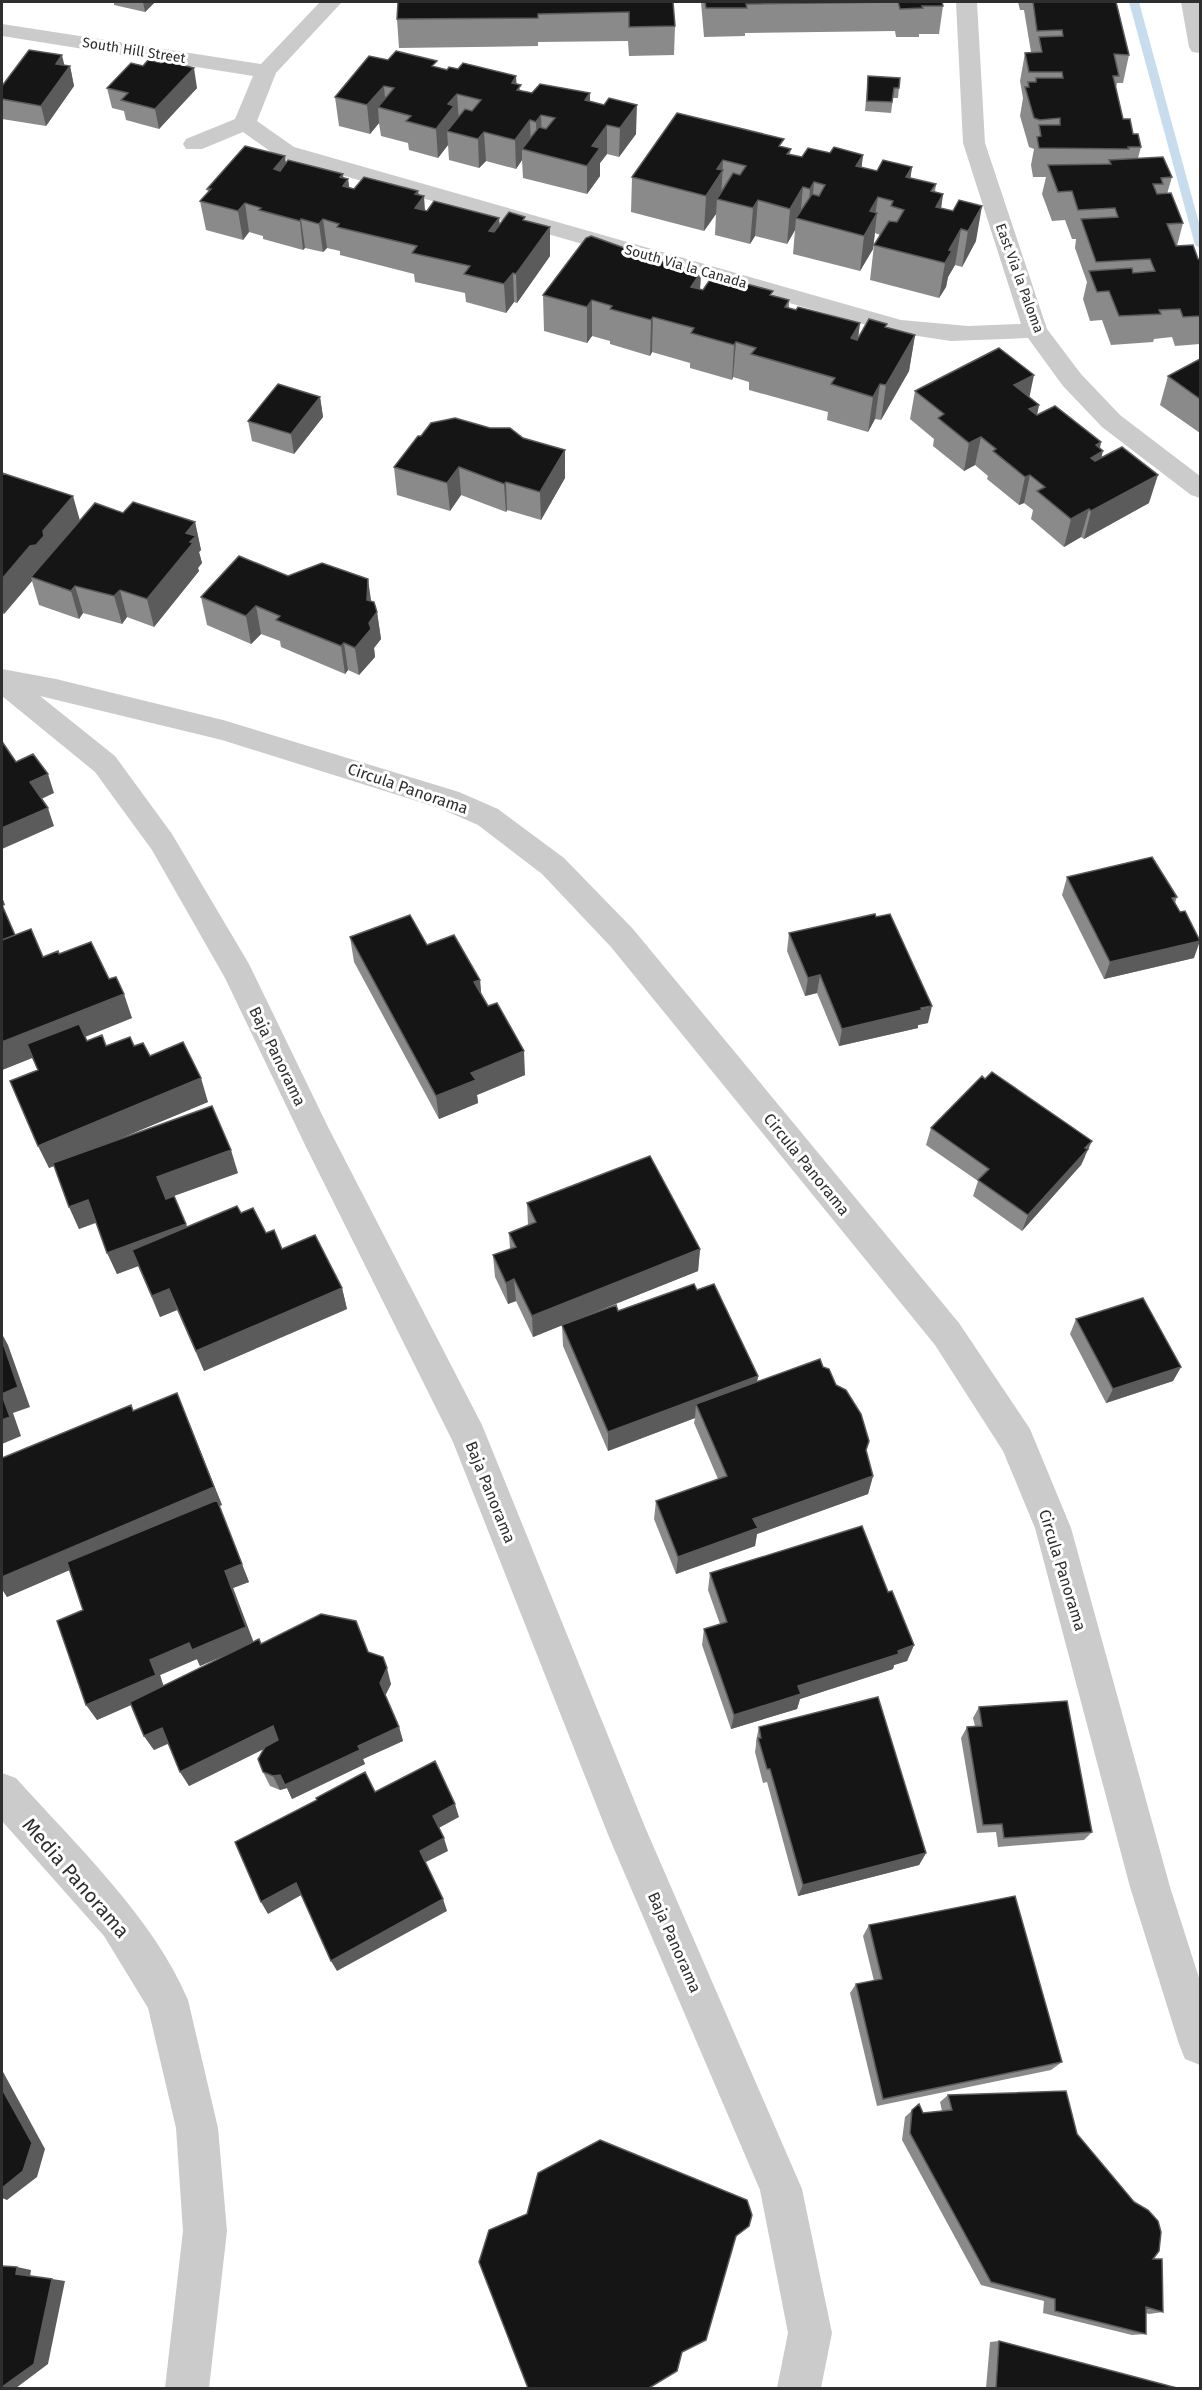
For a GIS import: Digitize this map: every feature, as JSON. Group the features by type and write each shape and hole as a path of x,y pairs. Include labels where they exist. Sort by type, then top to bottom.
{"street":[{"path":"194,144 245,123 266,71 331,2"},
{"name":"East Via la Paloma","path":"967,2 974,143 1035,330 1072,380 1111,421 1200,489"},
{"path":"1191,2 1200,47"},
{"name":"South Hill Street","path":"2,30 266,71"},
{"name":"South Via la Canada","path":"245,123 286,152 900,327 935,333 959,334 994,334 1035,330"},
{"name":"Circula Panorama","path":"2,680 56,689 223,730 449,800 488,818 553,866 622,938 947,1335 1017,1441 1053,1528 1150,1887 1200,2044"},
{"name":"Baja Panorama","path":"2,680 105,764 162,842 238,972 317,1137 469,1437 629,1837 782,2189 810,2333 799,2388"},
{"name":"Media Panorama","path":"2,1792 118,1922 167,2001 197,2128 205,2231 187,2388"}],"building":[{"path":"398,2 673,2 675,26 629,27 629,12 538,14 538,18 397,19"},
{"path":"705,2 898,2 746,4 747,8 706,8"},
{"path":"898,2 942,2 943,6 900,9"},
{"path":"1033,2 1116,2 1129,55 1114,54 1119,76 1113,76 1123,119 1130,119 1133,134 1138,134 1141,147 1128,147 1129,149 1039,148 1037,137 1041,136 1039,125 1060,125 1060,118 1040,120 1034,118 1025,87 1029,87 1028,82 1036,82 1036,78 1063,78 1062,72 1029,72 1025,53 1042,52 1039,37 1063,36 1062,30 1037,31"},
{"path":"29,50 62,55 56,64 70,66 41,106 2,99 2,86"},
{"path":"396,51 437,61 432,66 447,70 449,67 458,69 463,63 516,76 512,83 521,85 517,90 532,93 540,84 590,93 585,100 604,105 609,98 637,105 620,128 607,125 592,146 600,148 587,166 522,149 539,127 546,129 555,118 541,115 536,122 530,120 515,140 484,132 478,139 447,131 465,109 472,111 481,100 457,94 448,104 454,106 436,129 406,121 411,116 378,107 394,88 384,86 367,105 335,97 369,56 388,60"},
{"path":"148,60 161,63 163,60 194,68 155,109 121,100 128,93 107,88 131,63 143,66"},
{"path":"868,76 900,78 899,88 894,88 892,102 867,101"},
{"path":"677,113 784,139 779,146 791,149 787,154 802,157 808,148 830,153 834,147 863,155 856,166 877,171 883,160 912,167 906,177 936,184 931,191 943,194 936,207 953,211 959,200 982,206 968,231 961,229 949,250 952,251 945,263 874,245 889,221 897,222 904,210 891,206 893,201 878,197 870,211 877,213 864,236 796,218 812,194 819,196 825,185 814,182 810,189 803,187 790,209 758,200 753,208 717,199 733,173 740,175 746,166 723,160 717,169 723,170 706,196 632,177"},
{"path":"245,146 285,156 274,169 280,171 288,160 343,174 340,177 348,179 343,186 354,189 364,177 418,191 415,194 424,196 415,208 427,211 434,201 499,218 489,231 494,232 509,212 525,217 523,220 550,227 516,274 513,273 504,284 464,274 470,266 412,253 417,246 337,227 339,224 323,219 319,224 259,210 261,208 245,203 238,211 200,201 211,189 207,189"},
{"path":"1163,157 1172,177 1161,178 1163,184 1153,184 1157,194 1171,193 1183,223 1167,224 1176,246 1193,245 1200,259 1200,316 1183,317 1180,309 1159,310 1161,314 1119,316 1109,291 1097,292 1089,271 1132,268 1133,273 1155,271 1150,259 1096,262 1081,219 1118,217 1115,208 1078,210 1072,191 1058,192 1048,165 1111,164 1109,160"},
{"path":"591,236 630,250 627,255 640,259 641,256 701,272 691,287 703,290 713,275 773,291 770,295 789,300 785,307 796,310 798,307 860,323 851,338 857,340 869,319 887,324 885,327 915,335 886,385 880,384 873,397 831,384 835,378 751,354 756,348 736,342 734,345 691,333 694,328 610,309 612,306 592,300 587,307 543,295 586,238"},
{"path":"999,348 1034,375 1014,385 1039,405 1029,409 1037,415 1055,406 1101,442 1096,445 1103,451 1091,458 1095,461 1122,447 1158,475 1091,511 1089,509 1071,519 1037,491 1045,487 1030,475 1025,477 993,451 996,449 981,437 969,443 938,418 944,414 915,391"},
{"path":"1200,359 1200,399 1168,376"},
{"path":"278,384 320,397 291,434 248,421"},
{"path":"455,418 490,428 510,428 523,438 565,450 540,492 506,482 504,484 459,467 447,483 394,467 431,423"},
{"path":"2,473 73,496 43,531 44,536 36,545 30,546 2,579"},
{"path":"133,502 195,522 186,533 196,536 190,542 193,543 147,599 120,590 114,596 75,586 71,591 31,577 95,503 123,513"},
{"path":"239,556 288,576 322,563 368,579 367,600 374,602 377,612 369,623 371,629 355,648 344,643 341,646 276,620 280,616 256,606 246,616 201,597"},
{"path":"2,744 16,762 33,754 48,774 30,782 48,808 2,828"},
{"path":"1152,857 1177,897 1172,898 1180,912 1185,911 1200,941 1110,962 1067,877"},
{"path":"2,905 15,935 2,940"},
{"path":"875,914 876,917 890,914 932,1006 842,1029 820,975 808,978 789,933"},
{"path":"410,915 427,945 454,935 480,980 474,982 488,1006 497,1003 524,1051 471,1073 476,1080 436,1096 350,937"},
{"path":"31,929 43,957 58,951 59,954 91,942 109,979 116,977 124,994 2,1042 2,940"},
{"path":"79,1024 87,1041 102,1035 106,1046 130,1037 134,1046 143,1043 150,1056 183,1042 201,1078 38,1146 10,1081 38,1070 27,1044"},
{"path":"992,1072 1092,1141 1085,1148 1088,1149 1028,1215 978,1180 989,1169 931,1128 982,1076 985,1079"},
{"path":"212,1106 231,1150 157,1177 166,1199 174,1196 186,1224 107,1253 88,1200 69,1207 53,1163"},
{"path":"650,1156 700,1249 532,1316 514,1279 506,1283 493,1255 516,1247 509,1233 536,1222 527,1203"},
{"path":"237,1206 241,1213 253,1208 266,1233 274,1230 282,1249 315,1235 342,1288 196,1351 169,1289 152,1296 132,1250"},
{"path":"694,1284 697,1290 714,1284 758,1376 608,1432 562,1325 616,1305 618,1311"},
{"path":"1143,1298 1181,1367 1113,1389 1076,1319"},
{"path":"2,1340 18,1387 2,1394"},
{"path":"820,1359 823,1367 829,1369 836,1385 846,1390 861,1414 869,1441 866,1450 873,1476 753,1519 758,1528 678,1557 656,1501 727,1476 696,1404"},
{"path":"177,1393 214,1487 2,1577 2,1458 131,1405 133,1411"},
{"path":"2,1395 10,1417 2,1420"},
{"path":"217,1500 242,1564 225,1571 246,1627 192,1650 189,1643 150,1660 156,1675 86,1705 57,1621 83,1610 67,1562"},
{"path":"862,1526 888,1592 892,1591 914,1645 898,1651 899,1654 798,1686 801,1694 734,1715 704,1629 727,1622 710,1573"},
{"path":"321,1614 356,1621 368,1652 383,1657 387,1668 380,1683 399,1727 358,1746 360,1750 285,1785 280,1775 273,1776 263,1772 258,1759 265,1747 278,1740 273,1726 180,1772 162,1728 144,1736 130,1702 259,1639 261,1644"},
{"path":"878,1697 926,1853 803,1885 770,1769 767,1769 758,1738 761,1738 759,1727"},
{"path":"1067,1701 1092,1832 1004,1838 1002,1824 983,1825 967,1727 982,1726 979,1707"},
{"path":"435,1761 455,1804 433,1816 444,1838 420,1851 443,1899 331,1961 296,1883 261,1902 235,1842 317,1800 316,1798 365,1772 375,1792"},
{"path":"1015,1896 1062,2062 883,2099 856,1984 882,1979 869,1925"},
{"path":"2,2089 32,2143 23,2171 2,2188"},
{"path":"1066,2091 1077,2134 1134,2202 1148,2210 1158,2221 1161,2232 1159,2251 1153,2259 1162,2259 1163,2312 1146,2307 1146,2334 1055,2311 1055,2299 991,2282 910,2133 912,2110 919,2104 923,2113 952,2110 948,2095"},
{"path":"600,2140 747,2200 752,2215 749,2226 736,2236 706,2340 682,2352 677,2371 649,2388 528,2388 479,2262 489,2230 527,2214 538,2173"},
{"path":"2,2266 17,2267 16,2274 52,2279 34,2364 2,2387"},
{"path":"999,2341 1177,2388 996,2388"}],"waterway":[{"path":"1134,2 1200,245"}]}
